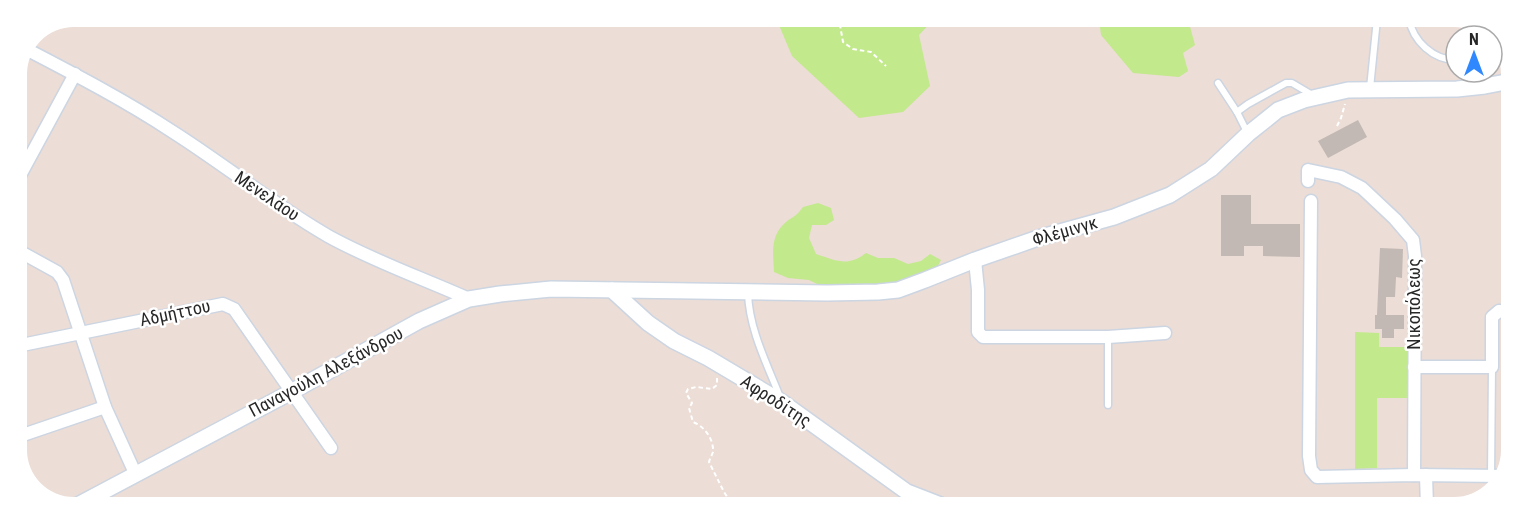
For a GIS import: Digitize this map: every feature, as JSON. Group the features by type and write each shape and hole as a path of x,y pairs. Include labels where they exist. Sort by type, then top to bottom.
{"street":[{"name":"Μενελάου","path":"33,52 75,74 174,132 327,235 375,260 469,299"},
{"path":"27,163 75,74"},
{"name":"Φλέμινγκ","path":"589,289 858,293 898,290 975,260 1038,238 1114,217 1170,195 1211,169 1248,134 1278,110 1315,97 1348,90 1370,88 1414,90 1452,84"},
{"name":"Νικοπόλεως","path":"1308,181 1308,170 1341,177 1362,188 1395,219 1413,240 1415,256 1414,367 1420,475 1425,497"},
{"path":"1311,201 1309,456 1311,470 1317,477 1493,476"},
{"path":"27,256 61,275 105,407 135,474"},
{"path":"975,260 978,332 983,337 1108,337 1165,333"},
{"name":"Παναγούλη Αλεξάνδρου","path":"93,497 419,321 469,299 531,291 589,289"},
{"name":"Αφροδίτης","path":"612,290 648,324 782,402 907,492 920,497"},
{"name":"Αδμήττου","path":"27,344 223,304 234,309 331,448"},
{"path":"1414,367 1492,367 1492,316 1501,311"},
{"path":"27,434 105,407"}],"lane":[{"path":"1370,88 1376,27"},
{"path":"1411,27 1424,46 1435,55 1444,58"},
{"path":"1218,82 1248,134"},
{"path":"1237,112 1286,83 1292,83 1315,97"},
{"path":"748,292 758,341 782,402"},
{"path":"1108,337 1108,405"},
{"path":"1492,367 1497,469"}],"path":[{"path":"840,27 843,42 853,49 871,52 886,66"},
{"path":"1336,126 1341,118 1348,90"},
{"path":"712,372 717,378 717,385 712,389 696,387 687,389 686,393 692,403 689,408 693,422 702,425 710,437 713,451 709,462 727,497"}],"green space":[{"path":"780,27 927,27 919,35 930,86 903,112 859,118 792,56"},
{"path":"1100,27 1190,27 1195,45 1183,53 1188,71 1179,77 1133,73 1101,35"},
{"path":"818,203 831,208 834,220 826,225 812,225 809,238 816,254 842,261 854,260 866,253 878,258 894,258 908,264 921,261 930,254 941,260 934,273 890,286 854,290 847,284 842,288 821,286 809,280 788,278 774,272 774,246 780,228 803,207"},
{"path":"1355,332 1379,333 1379,347 1412,347 1411,398 1377,398 1377,468 1355,469"}],"building":[{"path":"1358,120 1367,137 1328,158 1318,141"},
{"path":"1221,195 1251,195 1251,224 1300,224 1300,257 1263,256 1263,246 1244,246 1244,256 1221,256"},
{"path":"1380,248 1403,249 1402,278 1396,277 1395,297 1386,297 1386,315 1404,315 1404,329 1394,329 1394,338 1382,338 1382,329 1375,329"}]}
